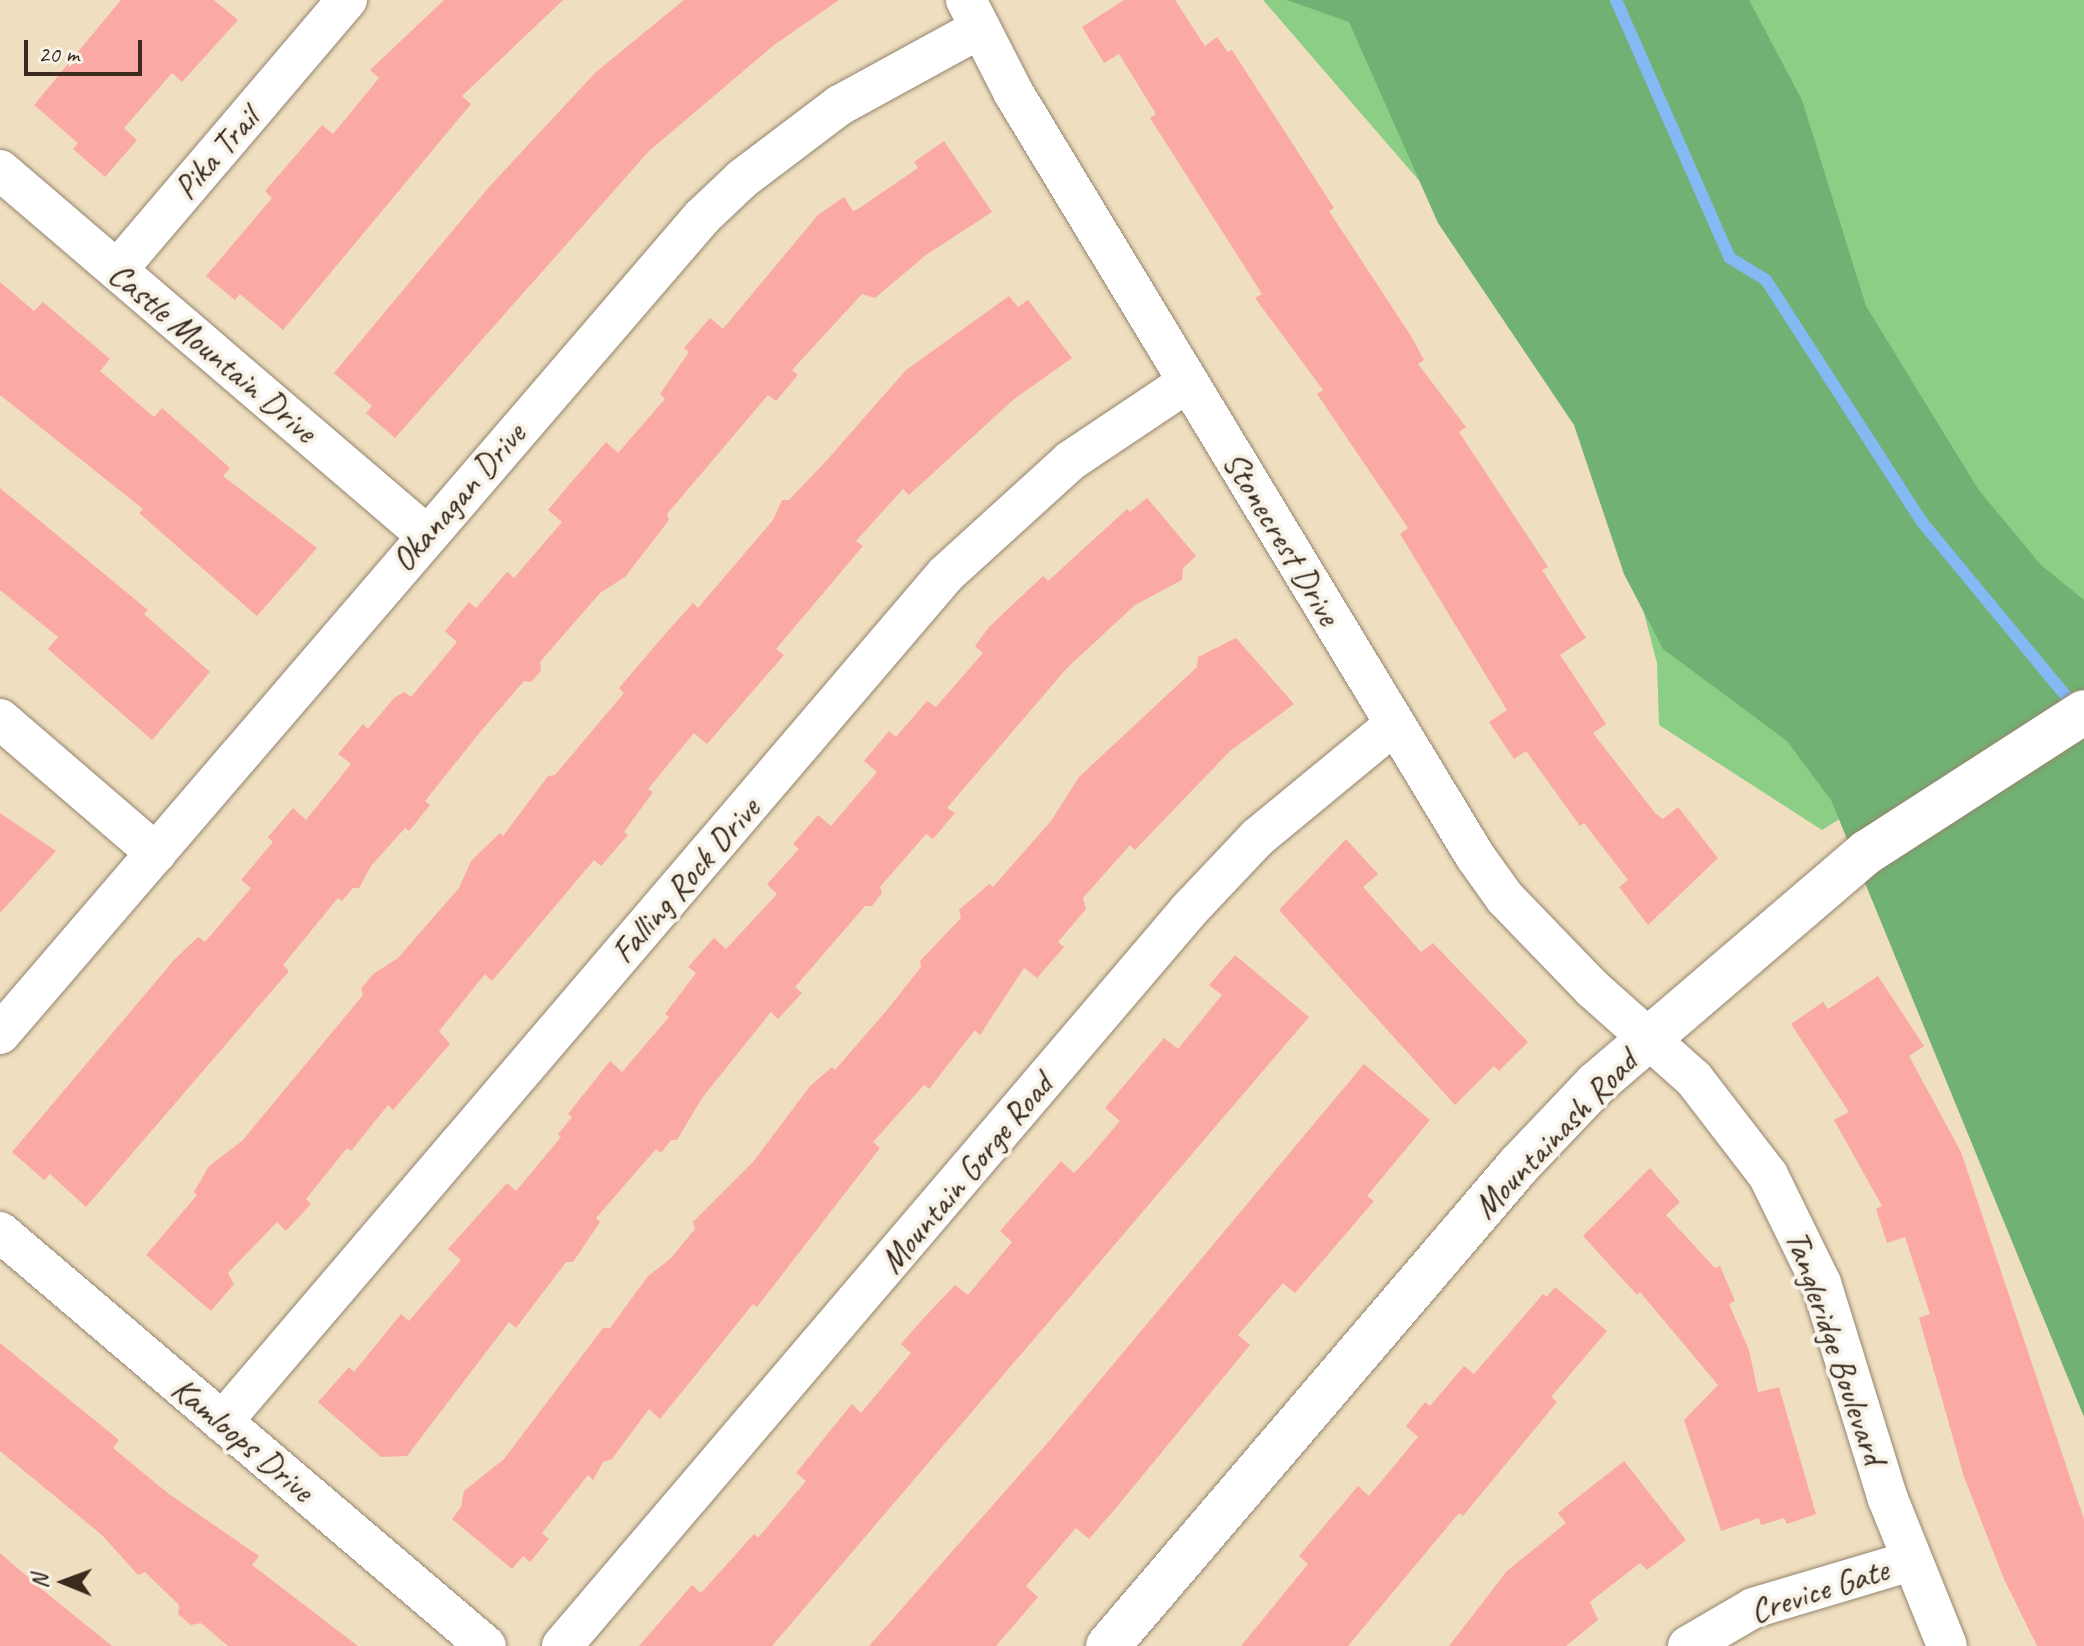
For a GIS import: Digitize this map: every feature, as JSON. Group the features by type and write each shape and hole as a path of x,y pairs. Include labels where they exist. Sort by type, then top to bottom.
{"street":[{"name":"Pika Trail","path":"117,270 347,0"},
{"name":"Stonecrest Drive","path":"972,15 1394,725 1505,898 1648,1038"},
{"name":"Okanagan Drive","path":"0,1034 425,534 702,217 742,179 840,105 972,15"},
{"name":"Castle Mountain Drive","path":"0,170 425,534"},
{"name":"Falling Rock Drive","path":"222,1422 946,574 1070,461 1188,382"},
{"name":"Mountainash Road","path":"1108,1646 1519,1165 1648,1038 1867,852 1926,810 2084,712"},
{"path":"0,719 156,853"},
{"name":"Mountain Gorge Road","path":"562,1646 1189,910 1258,837 1394,725"},
{"name":"Tangleridge Boulevard","path":"1648,1038 1694,1079 1738,1134 1796,1226 1821,1283 1911,1561 1947,1646"},
{"name":"Kamloops Drive","path":"0,1232 486,1646"},
{"name":"Crevice Gate","path":"1688,1646 1753,1608 1911,1561"}],"green space":[{"path":"1263,0 2084,0 2084,664 1822,830 1659,725 1657,663 1583,379 1517,294"},
{"path":"1287,0 1749,0 1802,100 1866,306 1978,489 2041,565 2084,600 2084,1417 1831,800 1787,741 1663,649 1624,574 1574,425 1438,223 1349,22"}],"building":[{"path":"121,0 214,0 238,20 182,82 172,73 124,128 137,140 105,177 73,149 78,143 34,105"},
{"path":"444,0 563,0 462,96 471,104 283,330 240,294 235,300 206,276 272,198 265,191 322,125 333,134 379,78 370,70"},
{"path":"684,0 839,0 774,45 649,151 395,438 366,413 372,406 334,373 489,187 596,72"},
{"path":"1124,0 1175,0 1205,46 1217,37 1228,52 1232,50 1334,208 1329,211 1411,336 1424,360 1418,364 1466,427 1459,432 1548,567 1542,570 1586,638 1560,655 1606,724 1593,733 1655,813 1663,819 1678,807 1718,858 1648,925 1619,887 1628,880 1584,823 1580,826 1526,751 1514,759 1489,722 1507,710 1400,534 1408,528 1317,394 1323,390 1255,298 1262,294 1150,118 1156,114 1119,54 1104,63 1082,27"},
{"path":"944,141 992,212 926,255 875,298 862,294 792,370 798,375 776,401 768,395 667,514 669,520 625,577 600,593 540,662 541,671 531,682 524,681 481,731 425,801 430,805 409,831 405,828 371,866 359,888 353,888 342,901 338,898 283,965 289,971 86,1207 50,1174 44,1180 12,1152 174,960 198,937 205,942 251,888 241,880 273,842 268,837 293,808 306,820 351,764 338,754 363,724 368,729 394,698 404,692 411,697 457,642 445,631 469,602 476,608 507,572 514,578 562,522 548,510 606,442 618,453 665,399 660,394 689,352 684,348 710,318 723,329 818,215 844,197 853,211 858,209 918,168 914,162"},
{"path":"0,282 34,311 43,302 110,359 100,371 154,417 162,408 230,468 223,476 317,548 257,616 139,513 143,509 0,395"},
{"path":"1009,296 1018,307 1028,300 1072,358 1013,400 909,495 903,489 856,541 863,546 776,649 784,655 707,744 694,733 648,789 653,792 624,832 628,835 601,866 594,860 492,981 485,974 439,1031 450,1044 393,1110 388,1105 351,1151 347,1148 306,1199 311,1204 286,1231 277,1222 228,1273 234,1284 211,1311 146,1255 197,1195 194,1192 209,1166 242,1141 363,995 361,989 373,974 398,958 459,888 471,861 500,833 503,836 548,776 555,775 624,693 619,688 693,603 698,608 773,520 782,500 789,500 906,370"},
{"path":"0,488 148,610 144,614 210,672 152,740 48,649 58,637 0,590"},
{"path":"1147,498 1196,556 1183,568 1182,580 1135,605 1067,668 947,808 955,813 933,839 926,834 880,887 882,893 872,906 865,906 795,987 802,993 778,1019 771,1012 702,1098 677,1140 671,1140 661,1153 656,1149 596,1218 600,1222 573,1262 566,1262 516,1328 509,1322 407,1456 381,1457 318,1402 349,1367 354,1372 401,1314 409,1321 461,1260 448,1249 507,1183 516,1191 561,1137 558,1134 572,1117 568,1114 610,1061 622,1072 669,1017 665,1014 696,973 688,967 714,938 726,949 777,894 767,884 799,849 793,844 818,815 831,826 877,772 864,761 889,731 896,737 927,701 936,707 983,653 975,646 989,627 1043,576 1048,581 1127,509 1130,512"},
{"path":"1236,638 1294,704 1230,751 1135,850 1130,845 1083,898 1086,909 1058,942 1064,947 1037,978 1024,968 980,1035 975,1030 929,1089 924,1085 873,1142 880,1148 757,1307 753,1304 660,1419 649,1409 612,1459 603,1462 593,1480 588,1475 542,1533 549,1539 530,1562 523,1556 512,1569 452,1519 461,1507 464,1491 504,1459 603,1328 610,1328 648,1276 670,1259 695,1229 693,1222 753,1162 810,1086 832,1067 835,1070 887,1010 921,967 920,961 961,918 959,910 989,884 993,887 1051,821 1079,777 1197,667 1198,657"},
{"path":"0,813 56,851 0,913"},
{"path":"1346,839 1378,874 1363,887 1421,952 1433,943 1528,1042 1499,1071 1494,1066 1455,1105 1279,910"},
{"path":"1235,955 1309,1017 772,1646 639,1646 692,1585 701,1593 754,1534 758,1538 806,1481 796,1473 852,1404 861,1413 911,1353 901,1344 955,1285 968,1295 1012,1242 1000,1231 1061,1161 1074,1173 1091,1155 1120,1121 1105,1108 1164,1038 1178,1049 1222,995 1209,985"},
{"path":"1878,976 1924,1046 1909,1056 1961,1152 2084,1519 2084,1646 2037,1646 2004,1579 1964,1477 1919,1318 1930,1314 1905,1237 1887,1243 1876,1209 1882,1206 1834,1120 1849,1112 1791,1024 1823,1002 1828,1009"},
{"path":"1364,1064 1430,1120 1367,1196 1374,1201 1295,1293 1283,1283 1238,1335 1250,1345 1115,1509 1089,1539 1076,1528 1026,1586 1038,1597 996,1646 869,1646 1050,1440"},
{"path":"1650,1168 1680,1202 1666,1215 1715,1268 1720,1266 1735,1301 1729,1304 1749,1350 1758,1392 1779,1387 1816,1514 1787,1524 1784,1518 1761,1525 1759,1518 1721,1531 1684,1420 1718,1385 1640,1292 1637,1295 1583,1236"},
{"path":"1555,1287 1607,1331 1551,1397 1557,1402 1463,1516 1459,1513 1348,1646 1241,1646 1308,1564 1299,1556 1341,1506 1358,1486 1369,1496 1418,1437 1406,1426 1425,1402 1430,1406 1464,1366 1474,1374 1543,1294 1547,1297"},
{"path":"0,1343 119,1440 113,1448 169,1494 259,1556 252,1565 358,1646 228,1646 201,1623 191,1625 178,1614 179,1605 145,1572 138,1575 103,1536 0,1451"},
{"path":"1624,1461 1686,1540 1647,1570 1640,1563 1590,1602 1598,1620 1566,1646 1449,1646 1507,1571 1566,1523 1558,1513"},
{"path":"0,1553 44,1591 112,1646 0,1646"}],"waterway":[{"path":"1616,0 1730,258 1766,280 1922,522 2076,708"}]}
